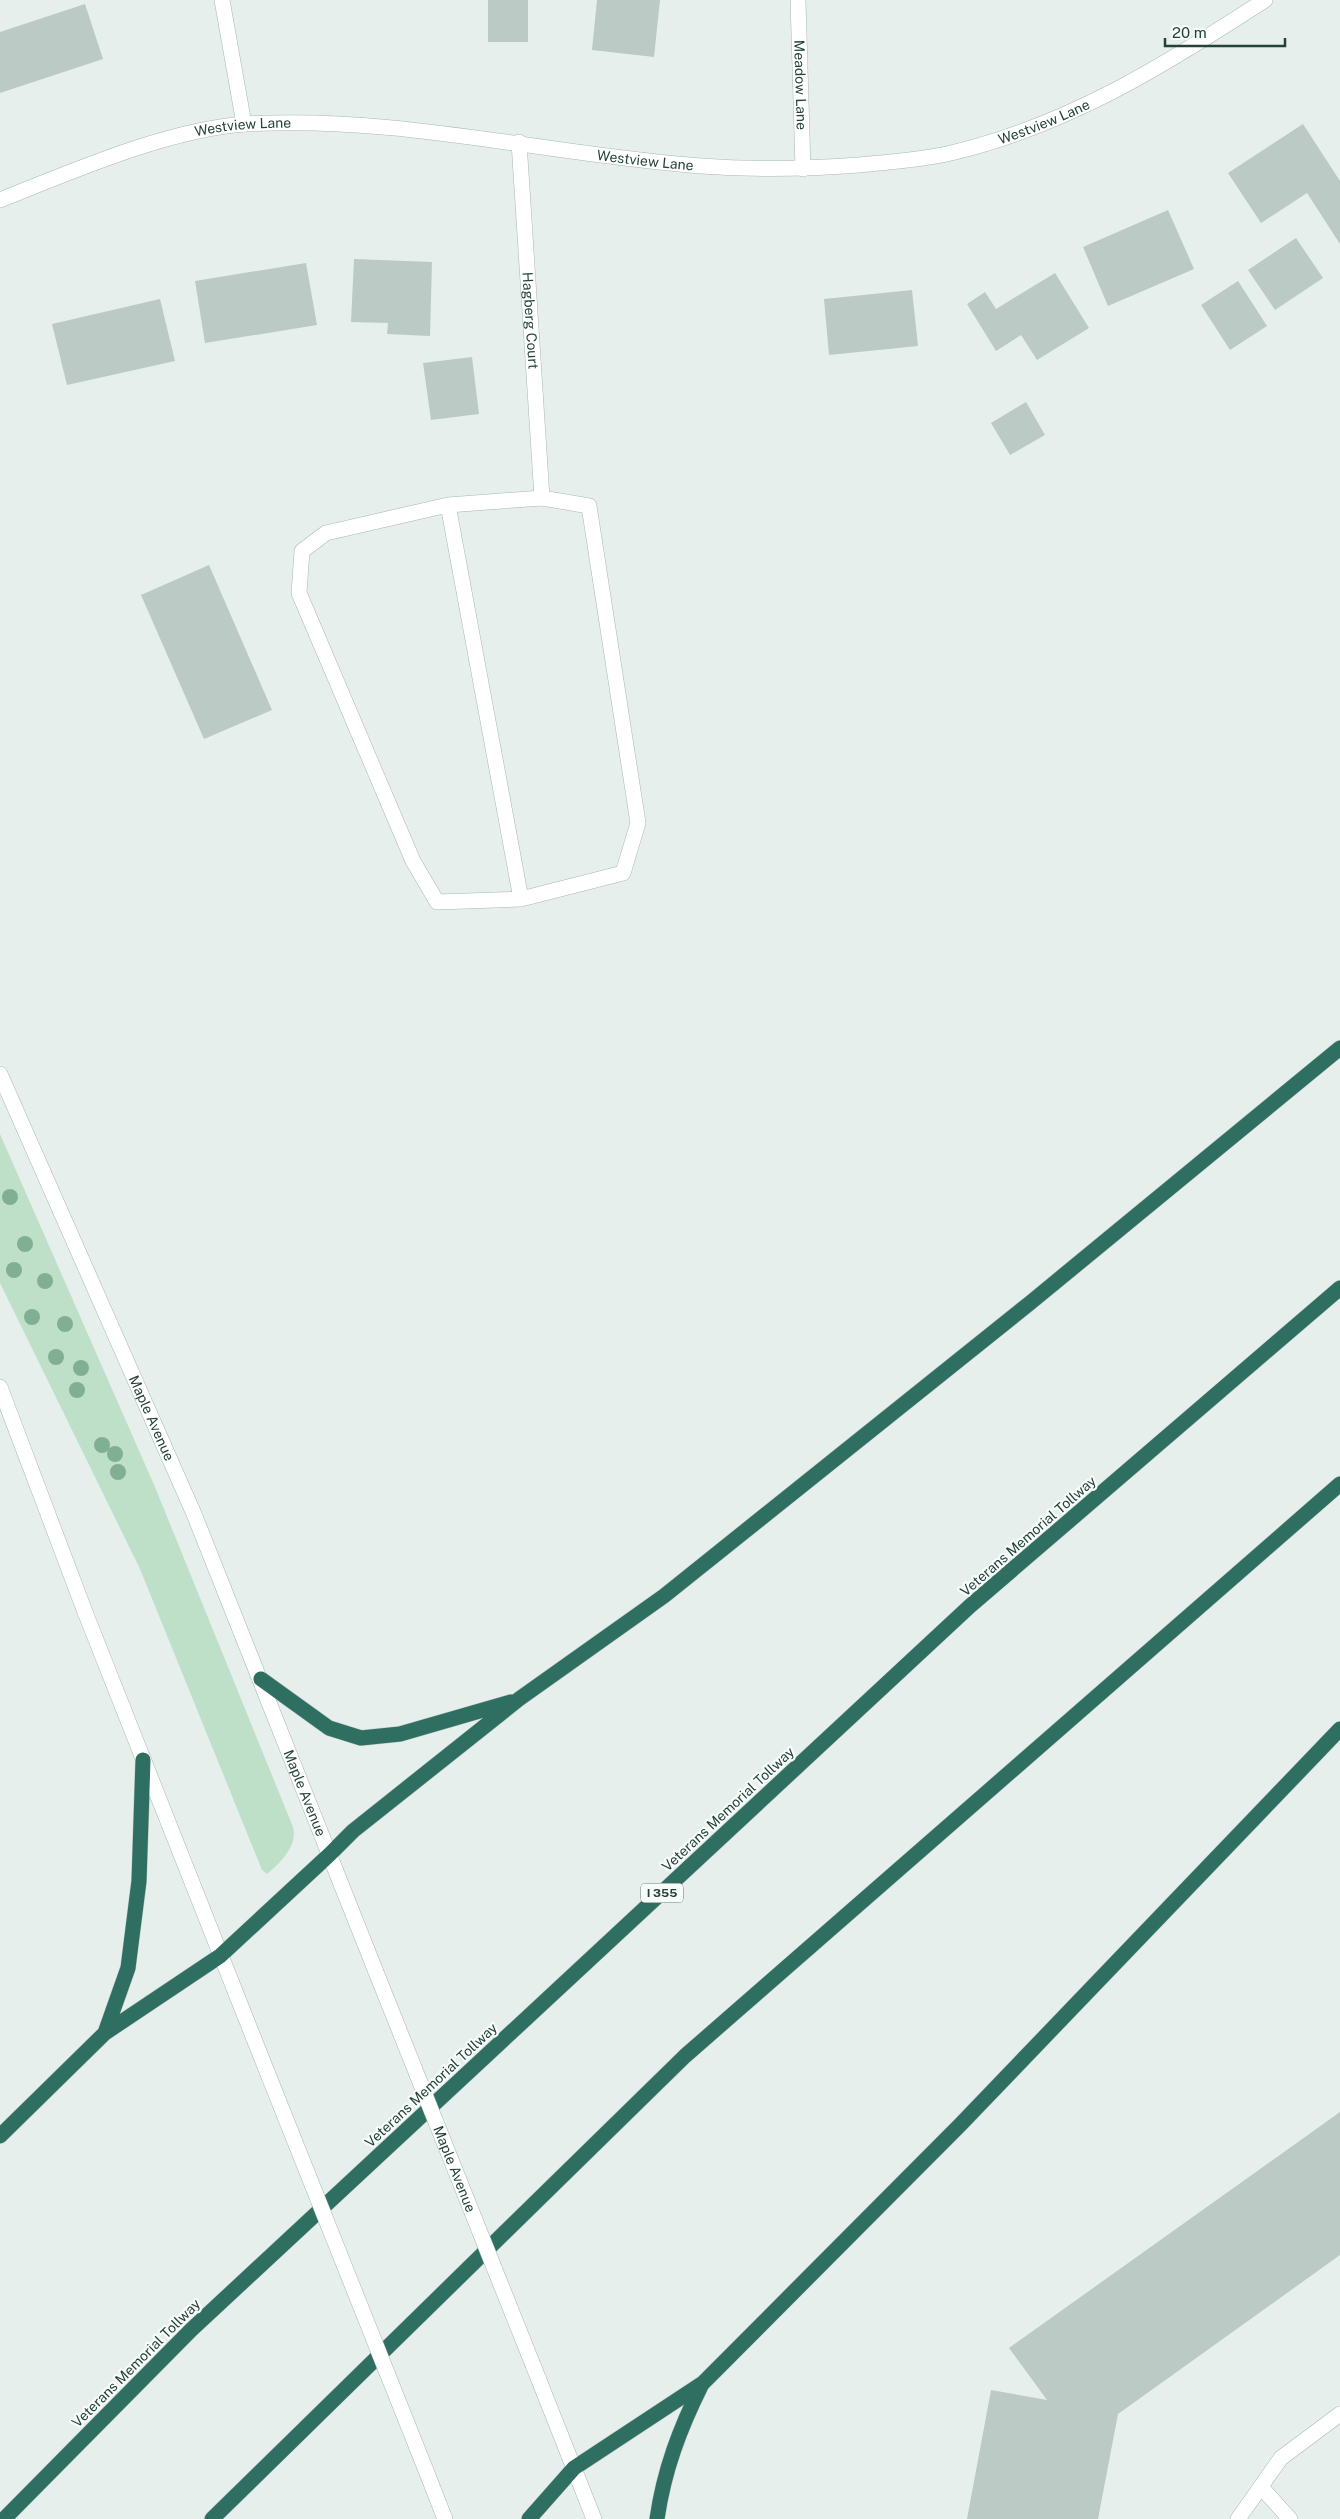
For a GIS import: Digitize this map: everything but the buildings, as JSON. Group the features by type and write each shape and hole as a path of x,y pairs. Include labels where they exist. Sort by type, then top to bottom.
{"highway":[{"path":"0,2136 105,2033 220,1956 353,1831 519,1700 664,1596 1030,1303 1340,1048"},
{"name":"Veterans Memorial Tollway","path":"4,2519 191,2330 970,1606 1340,1288"},
{"path":"212,2519 685,2056 1340,1484"},
{"path":"261,1679 329,1728 361,1738 400,1734 519,1700"},
{"path":"529,2519 574,2468 702,2383 960,2126 1340,1729"},
{"path":"105,2033 128,1968 139,1881 143,1760"},
{"path":"657,2519 662,2484 680,2428 702,2383"}],"main road":[{"path":"222,0 244,124"},
{"name":"Meadow Lane","path":"798,0 803,169"},
{"name":"Westview Lane","path":"0,200 72,171 164,141 216,128 244,124 297,122 358,125 518,142 697,166 803,169 904,161 950,153 1036,126 1115,92 1148,74 1265,0"},
{"name":"Hagberg Court","path":"518,142 542,498"},
{"path":"542,498 589,506 638,824 623,873 521,899 437,902 413,861 299,593 302,551 326,533 448,505 542,498"},
{"path":"448,505 521,899"},
{"name":"Maple Avenue","path":"0,1074 194,1514 594,2519"},
{"path":"0,1387 220,1956 445,2519"},
{"path":"1238,2519 1281,2458 1340,2414"},
{"path":"1260,2487 1290,2519"}],"green space":[{"path":"0,1134 155,1487 293,1827 294,1834 291,1847 278,1865 267,1874 262,1870 140,1569 0,1283"}]}
